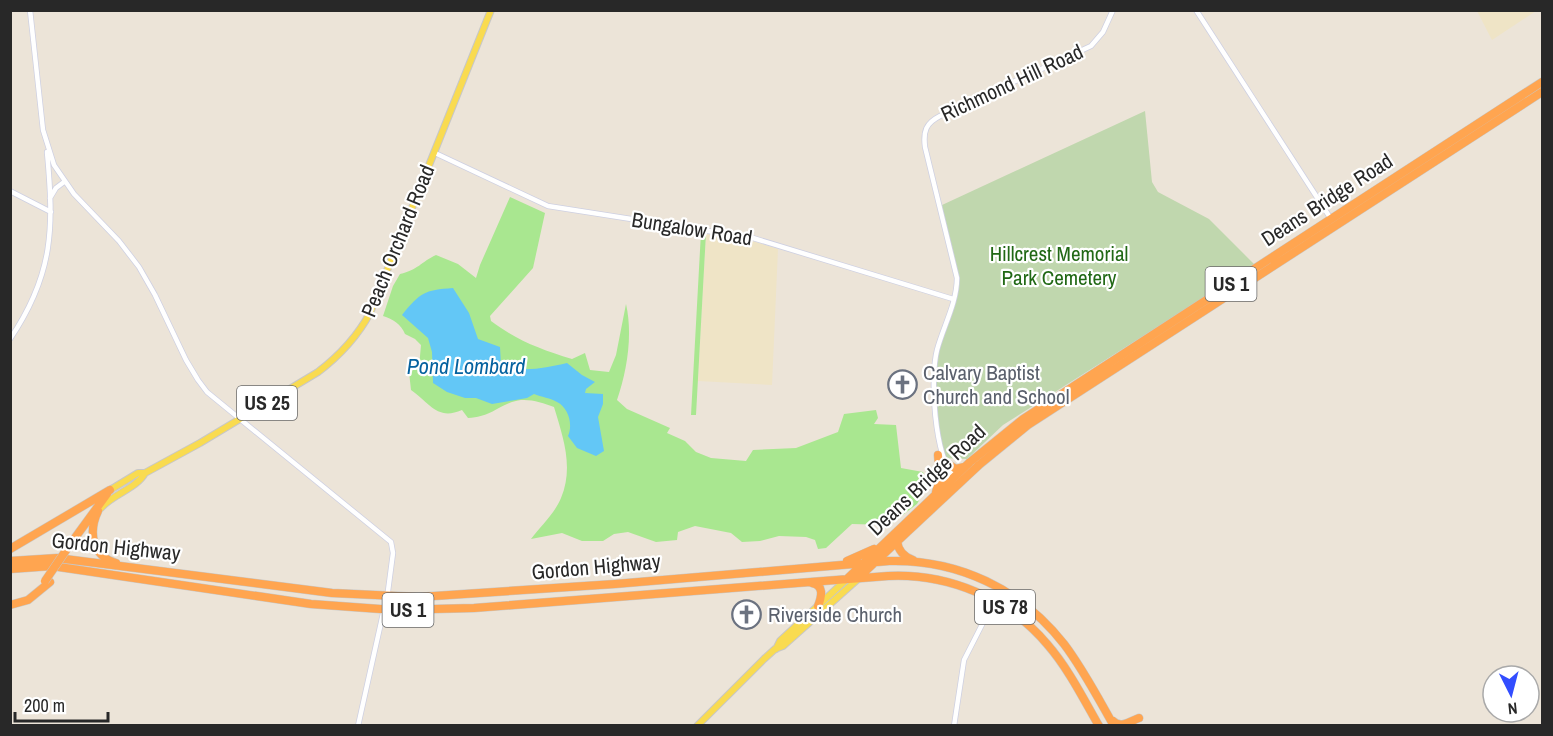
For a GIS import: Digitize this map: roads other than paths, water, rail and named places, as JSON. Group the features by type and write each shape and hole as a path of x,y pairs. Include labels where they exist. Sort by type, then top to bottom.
{"highway":[{"name":"Deans Bridge Road","path":"847,579 894,540 956,482 1045,414 1542,82"},
{"name":"Deans Bridge Road","path":"956,482 970,462 1037,409 1542,92"},
{"path":"933,502 940,482 938,455"},
{"path":"945,462 958,469 970,462"},
{"path":"72,546 110,490"},
{"name":"US 25","path":"10,549 110,490"},
{"path":"98,511 92,527 93,540 106,559 119,564 165,570"},
{"name":"US 25","path":"10,603 28,600 47,581 98,511"},
{"name":"Deans Bridge Road","path":"858,578 894,540"},
{"path":"894,540 906,557 917,561"},
{"name":"US 1","path":"817,566 855,558 894,540"},
{"name":"Gordon Highway","path":"10,561 57,558 119,567 165,570 321,592 386,596 452,596 817,566 917,561 956,568 977,576 1003,589 1035,613 1062,642 1112,722"},
{"name":"Gordon Highway","path":"10,571 33,566 63,567 311,604 383,609 474,608 858,578 910,576 938,579 960,585 995,601 1019,617 1047,644 1064,667 1099,726"},
{"path":"804,582 816,584 820,588 822,595 818,606"},
{"path":"960,585 986,599 990,605 989,610"},
{"path":"1112,722 1123,725 1139,718"}],"main road":[{"name":"Peach Orchard Road","path":"110,490 240,419 318,372 333,360 362,328 377,297 492,10"},
{"name":"Peach Orchard Road","path":"98,511 112,497 141,480 145,472"},
{"name":"Deans Bridge Road","path":"775,649 783,646 858,578"},
{"name":"Deans Bridge Road","path":"697,726 775,649 780,641 847,579"}],"street":[{"path":"10,339 29,309 43,276 49,248 51,212 46,142 30,10"},
{"name":"Richmond Hill Road","path":"938,455 934,366 957,278 925,147 924,133 927,126 940,116 1091,46 1103,32 1113,10"},
{"path":"1196,10 1333,223"},
{"path":"46,142 51,158 64,182 119,241 139,267 191,370 204,388 391,542 392,560 386,596 358,726"},
{"name":"Bungalow Road","path":"435,153 548,206 753,238 953,299"},
{"path":"50,198 56,188 64,182"},
{"path":"10,191 51,212"},
{"name":"Richmond Hill Road","path":"939,439 945,462 956,482"},
{"path":"938,455 944,471 956,482"},
{"path":"954,726 963,660 989,610 1003,589"}],"water":[{"name":"Pond Lombard","path":"453,288 469,313 478,339 500,347 501,365 525,369 567,363 595,382 586,389 585,393 603,394 603,404 598,417 604,451 596,456 577,448 568,436 570,427 567,412 552,399 534,394 527,398 492,404 447,392 433,383 432,352 428,338 402,315 423,294"}],"place":[{"name":"Calvary Baptist Church and School","path":"902,385"},
{"name":"Riverside Church","path":"747,615"}],"park label":[{"name":"Hillcrest Memorial Park Cemetery","path":"1059,266"}]}
